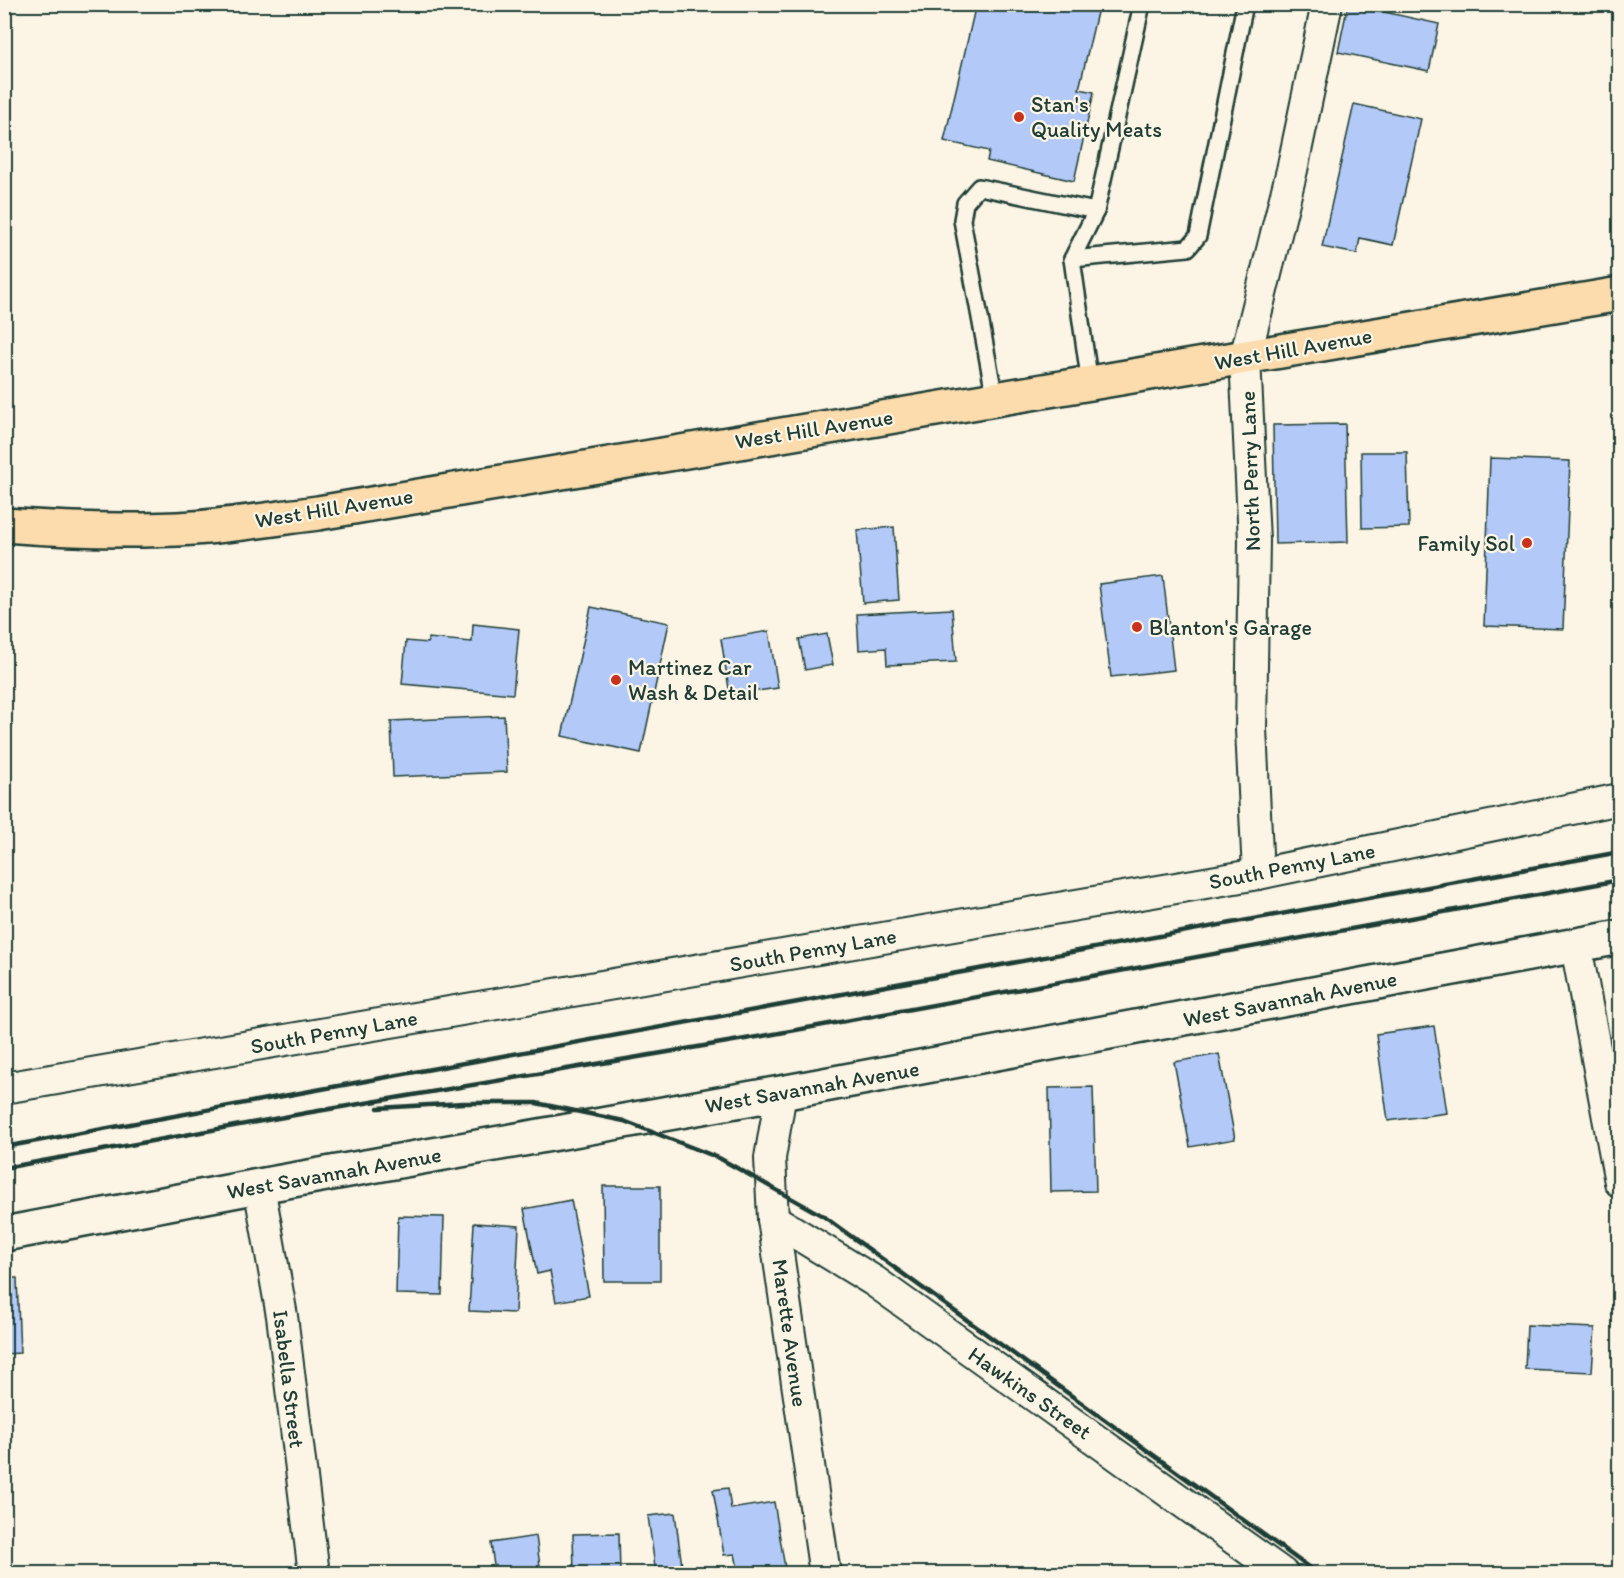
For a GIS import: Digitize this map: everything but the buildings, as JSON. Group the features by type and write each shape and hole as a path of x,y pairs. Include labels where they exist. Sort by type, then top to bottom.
{"highway":[{"name":"West Hill Avenue","path":"4,525 68,530 148,530 196,528 318,513 1620,294"}],"street":[{"name":"North Perry Lane","path":"1258,874 1251,729 1254,540 1245,358 1292,170 1327,4"},
{"name":"South Penny Lane","path":"4,1088 1258,874 1620,799"},
{"name":"West Savannah Avenue","path":"4,1234 1620,938"},
{"path":"1576,946 1620,1182"},
{"name":"Marette Avenue","path":"781,1093 770,1158 773,1219 825,1574"},
{"name":"Isabella Street","path":"260,1186 282,1316 314,1574"},
{"name":"Hawkins Street","path":"773,1219 874,1281 1283,1574"}],"lane":[{"path":"1090,384 1072,259 1096,211 1142,4"},
{"path":"1072,259 1188,248 1198,236 1245,4"},
{"path":"995,399 962,220 966,203 979,187 1096,211"}],"railway":[{"path":"4,1147 1620,852"},
{"path":"4,1168 306,1113 763,1036 1620,880"},
{"path":"378,1108 463,1103 536,1103 624,1121 719,1158 823,1216 1318,1574"}],"place":[{"name":"Stan's Quality Meats","path":"1019,117"},
{"name":"Family Sol","path":"1527,543"},
{"name":"Blanton's Garage","path":"1137,627"},
{"name":"Martinez Car Wash & Detail","path":"616,680"}]}
